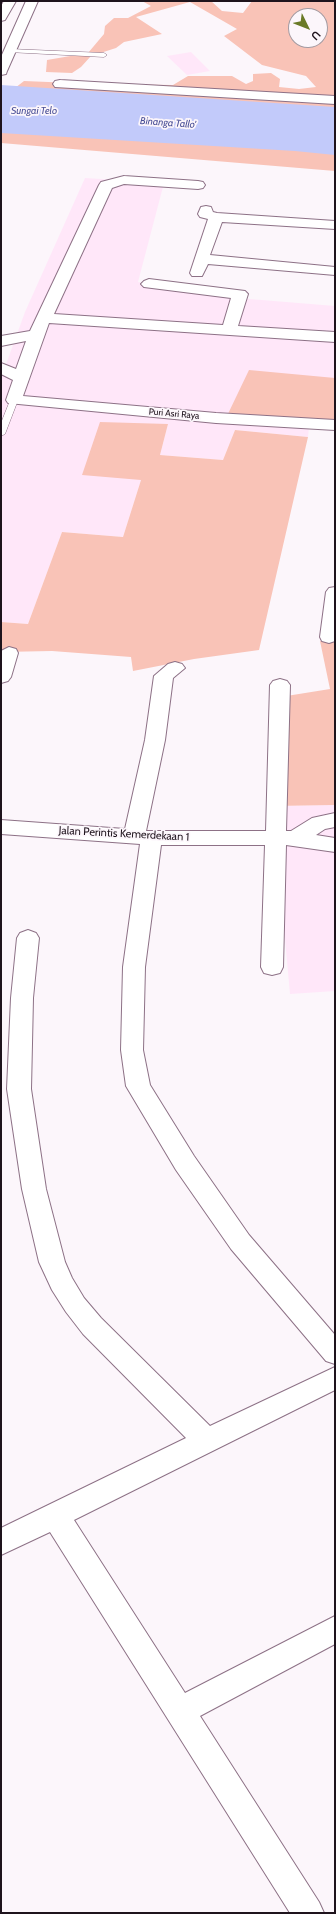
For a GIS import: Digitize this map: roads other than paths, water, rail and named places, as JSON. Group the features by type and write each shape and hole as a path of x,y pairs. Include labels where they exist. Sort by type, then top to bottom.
{"main road":[{"path":"1,17 10,1"},
{"path":"1,71 32,1"},
{"path":"60,84 335,100"},
{"path":"14,400 36,336 106,185 124,180 198,185"},
{"path":"209,204 205,214 216,217 335,225"},
{"path":"191,289 216,217"},
{"path":"202,260 335,271"},
{"path":"149,284 240,294 229,330"},
{"path":"44,318 335,337"},
{"path":"1,341 36,336"},
{"path":"1,368 22,378"},
{"name":"Puri Asri Raya","path":"14,400 216,418 335,425"},
{"path":"335,592 329,636 335,635"},
{"path":"1,677 9,653"},
{"path":"174,668 164,676 143,837 134,967 132,1050 138,1086 185,1163 240,1242 335,1353"},
{"path":"272,967 285,838 280,685"},
{"path":"285,838 319,823 335,820"},
{"name":"Jalan Perintis Kemerdekaan 1","path":"1,827 143,837 285,838 335,845"},
{"path":"28,938 22,998 19,1089 34,1189 52,1262 61,1283 75,1305 92,1326 207,1441"},
{"path":"1,1542 335,1378"},
{"path":"55,1515 308,1913"},
{"path":"180,1712 335,1629"}],"lane":[{"path":"10,51 104,55"},
{"path":"1,434 14,400"}],"water":[{"name":"Sungai Telo","path":"1,85 335,107 335,155 295,151 1,133"}],"water label":[{"name":"Binanga Tallo'","path":"168,123"}]}
